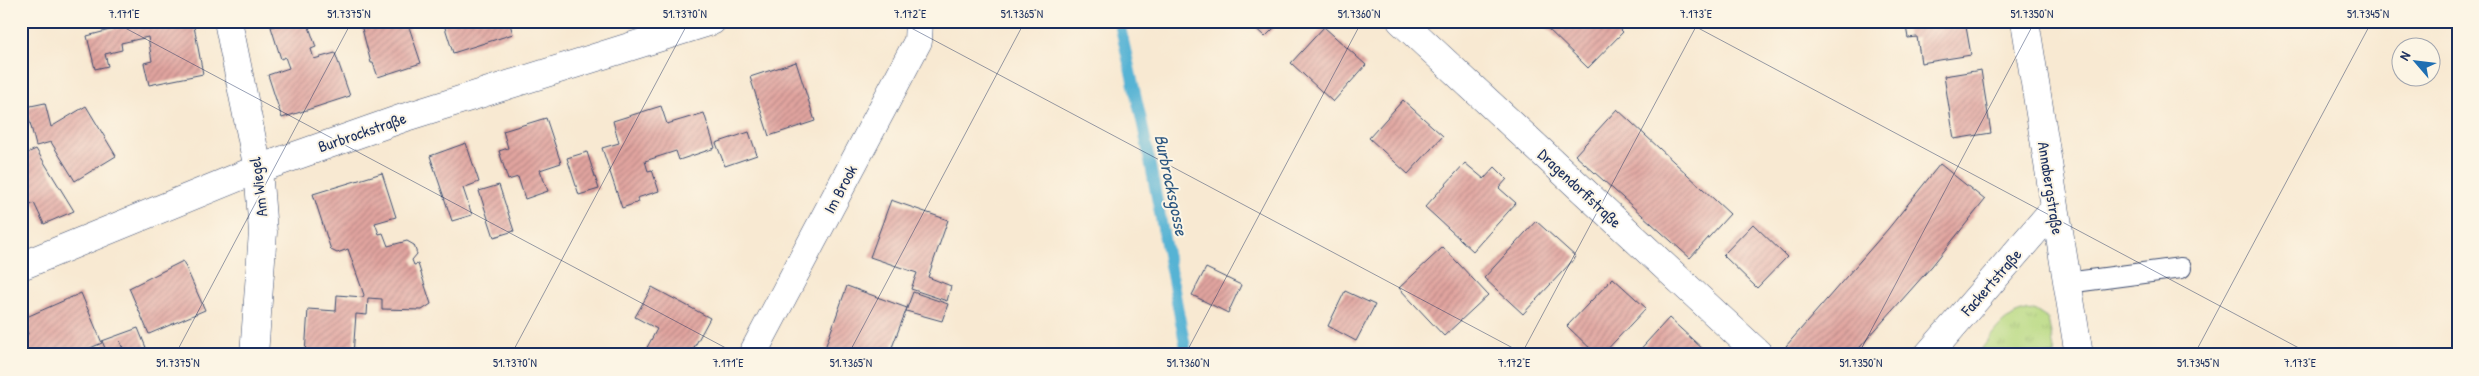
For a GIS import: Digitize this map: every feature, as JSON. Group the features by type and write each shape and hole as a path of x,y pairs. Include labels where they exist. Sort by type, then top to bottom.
{"street":[{"name":"Am Wiegel","path":"228,21 258,169 264,232 254,355"},
{"name":"Burbrockstraße","path":"21,266 258,169 406,117 712,21"},
{"name":"Im Brook","path":"752,355 918,42 919,21"},
{"name":"Dragendorffstraße","path":"1401,21 1760,355"},
{"name":"Annabergstraße","path":"2025,21 2054,210 2079,355"},
{"name":"Fackertstraße","path":"1928,355 2054,210"}],"lane":[{"path":"2067,283 2181,268"}],"green space":[{"path":"2034,310 2048,319 2055,355 1977,355 1995,331 2007,319 2023,312"}],"building":[{"path":"144,21 193,21 203,74 149,85 144,63 152,61 148,37 121,43 122,50 105,54 108,66 95,69 87,36"},
{"path":"288,21 307,21 316,47 311,49 314,59 335,53 350,96 282,118 268,75 289,68 285,57 281,59 271,27"},
{"path":"360,21 390,21 391,26 407,21 421,63 378,77 373,63 371,63"},
{"path":"443,21 509,21 513,34 453,53"},
{"path":"1248,21 1281,21 1265,37"},
{"path":"1540,21 1612,21 1623,32 1588,68"},
{"path":"1905,21 1965,21 1971,55 1921,63 1917,37 1908,38"},
{"path":"1324,27 1366,65 1333,102 1291,63"},
{"path":"796,62 815,121 769,136 750,77"},
{"path":"1981,70 1991,133 1954,139 1944,76"},
{"path":"1403,100 1443,136 1408,174 1369,138"},
{"path":"45,103 51,127 86,106 116,156 75,181 51,142 36,146 26,107"},
{"path":"661,106 667,124 704,113 715,148 679,160 676,151 645,161 648,171 652,170 659,191 637,198 639,202 622,208 602,148 619,143 613,121"},
{"path":"1617,109 1730,214 1690,258 1575,155"},
{"path":"546,118 561,163 540,170 548,191 525,199 518,177 508,180 499,151 508,148 503,131"},
{"path":"749,132 757,155 725,166 716,143"},
{"path":"466,143 479,182 463,188 472,215 452,221 430,156"},
{"path":"36,149 74,211 44,224 34,203 21,210 21,178 28,175 21,162 21,156"},
{"path":"587,152 599,189 579,195 567,158"},
{"path":"1465,163 1484,179 1495,167 1507,179 1499,188 1516,203 1473,251 1425,207"},
{"path":"1940,164 1985,200 1932,266 1853,355 1796,355 1786,346 1888,229"},
{"path":"382,173 396,217 375,223 379,234 383,233 388,246 407,241 414,245 417,254 412,260 414,265 418,264 431,304 422,310 382,309 382,299 368,298 367,315 356,314 353,355 305,354 308,309 336,311 337,295 363,297 364,295 348,249 337,253 331,250 313,194"},
{"path":"499,185 514,231 494,237 479,191"},
{"path":"891,200 948,220 928,277 951,286 947,301 911,289 917,273 870,257"},
{"path":"1536,221 1576,257 1523,314 1484,278"},
{"path":"1753,224 1787,257 1757,288 1723,255"},
{"path":"1443,247 1488,295 1444,336 1399,288"},
{"path":"183,261 205,310 149,334 129,288"},
{"path":"1206,268 1241,285 1228,313 1192,295"},
{"path":"1613,278 1646,308 1602,355 1597,355 1567,326"},
{"path":"847,286 907,308 889,355 844,355 825,348"},
{"path":"652,287 710,318 690,355 644,353 657,329 635,317"},
{"path":"1345,291 1375,305 1356,341 1328,326"},
{"path":"913,292 948,304 942,321 906,311"},
{"path":"81,293 102,343 74,355 21,355 21,337 28,334 22,319"},
{"path":"1669,318 1705,351 1701,355 1635,355"},
{"path":"138,328 149,355 126,355 120,341 125,355 108,355 102,341"}],"waterway":[{"name":"Burbrocksgosse","path":"1119,21 1143,127 1187,355"}]}
